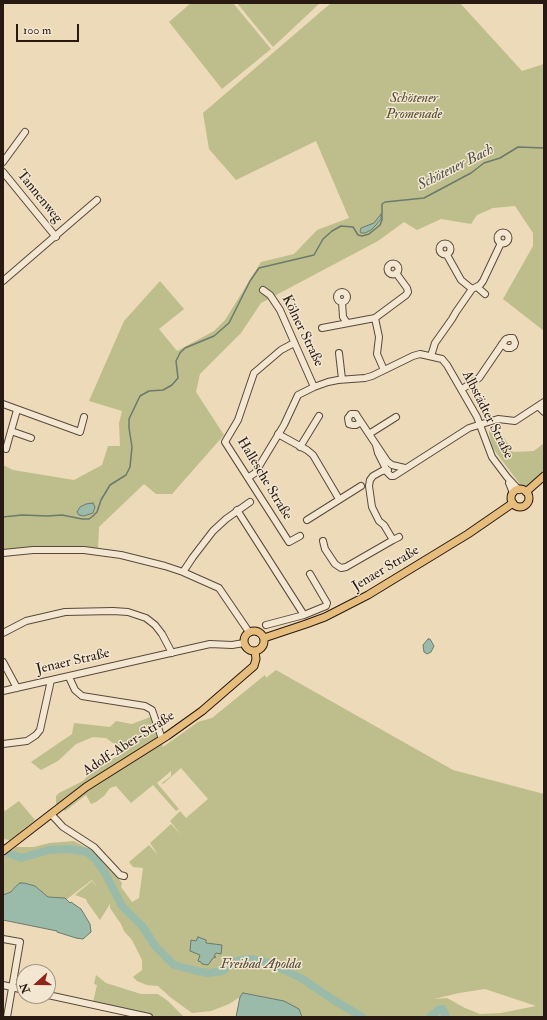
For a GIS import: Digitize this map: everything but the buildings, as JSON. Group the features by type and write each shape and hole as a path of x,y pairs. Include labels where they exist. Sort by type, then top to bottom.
{"main road":[{"path":"519,492 529,498 526,504 520,507 513,503 512,497 519,492 544,476"},
{"name":"Jenaer Straße","path":"264,638 319,619 368,596 468,534 513,503"},
{"path":"249,632 258,632 264,638 262,646 255,651 249,650 244,643 245,637 249,632"},
{"name":"Adolf-Aber-Straße","path":"4,850 91,784 162,739 202,711 249,672 254,666 256,659 255,651"}],"street":[{"name":"Tannenweg","path":"3,162 26,132"},
{"name":"Tannenweg","path":"3,172 56,237"},
{"path":"3,281 56,237 97,200"},
{"path":"248,477 255,473 278,434 298,395 314,387 342,379 365,378 413,356 420,354 432,356 435,343 475,288 480,285 500,243"},
{"path":"447,254 461,280 485,294"},
{"path":"322,328 347,322 376,318 408,292 407,288 396,273"},
{"name":"Kölner Straße","path":"263,290 274,298 314,387"},
{"path":"342,302 343,317 347,322"},
{"path":"376,318 379,337 377,354 384,370"},
{"name":"Hallesche Straße","path":"294,343 281,350 254,374 238,420 225,442 289,542 300,536"},
{"path":"462,389 479,378 502,344"},
{"path":"339,354 342,379"},
{"name":"Albstädter Straße","path":"432,356 442,359 448,365 480,425 492,456 519,492"},
{"path":"376,445 383,463 390,475 394,476 404,468 415,463 469,428 498,419 515,420 544,402"},
{"path":"3,404 80,432 84,417"},
{"path":"538,406 544,412"},
{"path":"6,449 17,410"},
{"path":"300,447 319,416"},
{"path":"369,434 396,418"},
{"path":"361,422 387,461 392,465 404,468"},
{"path":"11,431 31,438"},
{"path":"278,434 313,455 339,499"},
{"path":"392,465 388,470 382,471 373,476 370,480 369,486 372,507 379,521 384,525 393,540"},
{"path":"307,520 361,486"},
{"path":"183,572 209,536 226,519 250,502"},
{"path":"237,510 304,615"},
{"path":"323,541 325,549 335,564 341,568 346,567 399,537"},
{"path":"3,553 33,550 84,550 121,555 183,572 219,588 249,632"},
{"path":"266,625 304,615 326,606 327,603 310,574"},
{"path":"3,633 26,622 65,612 128,612 146,618 154,625 162,634 172,653"},
{"name":"Jenaer Straße","path":"3,691 210,644 244,643"},
{"path":"3,662 17,688"},
{"path":"70,677 75,690 82,696 145,706 152,710 162,739"},
{"path":"3,744 28,741 40,730 51,680"},
{"path":"51,814 62,826 94,847 120,875 124,876"},
{"path":"3,939 20,942 7,1017"},
{"path":"3,985 16,988"},
{"path":"56,997 149,1017"}],"green space":[{"path":"191,3 233,3 271,49 222,89 169,22"},
{"path":"237,3 320,3 273,47"},
{"name":"Schötener Promenade","path":"331,3 460,3 522,71 544,64 544,331 503,299 533,246 533,233 515,206 493,208 477,215 471,224 441,219 417,230 404,222 378,241 261,303 241,333 200,374 196,392 224,435 172,494 156,494 144,484 99,527 98,549 55,547 3,551 3,465 13,470 74,480 102,465 108,446 120,446 119,423 122,411 89,401 124,321 160,281 184,309 159,329 177,351 214,331 225,320 261,262 294,254 317,230 349,218 316,141 236,180 209,149 203,113"},
{"path":"495,424 513,452 534,451 544,443 544,473 526,487 522,487 492,447 489,426"},
{"name":"Freibad Apolda","path":"276,670 453,770 544,794 544,1017 302,1017 243,993 240,997 229,1004 211,1011 192,1013 158,986 147,985 137,981 133,977 142,970 142,960 132,940 124,931 110,908 110,904 100,920 86,899 75,895 92,881 98,888 92,880 67,899 48,897 35,886 24,883 16,885 11,892 3,895 3,857 16,847 34,847 49,843 74,841 95,852 122,883 121,887 132,902 139,898 143,868 133,867 129,862 149,845 158,855 150,843 171,824 181,835 170,821 180,811 186,818 208,799 181,768 163,784 162,783 171,776 171,771 157,783 179,809 176,811 153,785 131,803 116,786 110,788 104,796 96,802 91,804 86,795 65,811 56,803 56,796 83,781 97,765 119,756 117,746 106,738 93,737 76,744 58,761 41,770 31,762 72,734 74,723 110,727 116,721 132,724 156,715 163,747 198,722 212,718 265,675 266,678","holes":["485,989 536,1006 501,1013 480,1014 447,998 434,999"]},
{"path":"19,801 35,820 10,840 3,839 3,808 5,811"},
{"path":"96,975 106,983 141,994 158,994 168,1001 184,1017 155,1017 93,1002 97,985 94,984"}],"shaded area":[{"path":"381,214 381,219 371,230 361,233 361,228 374,223"},
{"path":"93,503 95,507 93,513 84,516 79,515 77,512 80,507"},
{"path":"428,639 430,639 434,646 431,652 427,654 424,652 423,645"},
{"path":"20,883 35,886 48,897 65,898 70,903 71,902 81,909 90,924 91,932 83,939 57,931 3,920 3,895 11,892"},
{"path":"198,937 206,940 206,943 222,945 221,954 216,953 214,956 216,957 213,958 208,965 202,964 198,961 200,955 190,951 191,940 196,941"},
{"path":"243,993 284,1001 299,1009 302,1017 236,1017 240,997"}],"waterway":[{"name":"Schötener Bach","path":"3,517 22,515 62,515 89,519 93,516 97,512 101,500 110,485 126,475 130,467 132,447 129,419 140,396 149,391 163,390 172,385 178,378 176,361 180,353 185,348 214,336 229,323 250,281 259,268 314,255 323,239 332,231 341,226 353,227 358,235 362,236 369,234 380,225 382,220 382,204 385,202 424,198 471,173 484,163 500,158 518,147 544,148"},
{"path":"3,851 21,858 49,850 69,849 87,852 96,860 105,873 122,906 142,926 156,947 174,965 208,973 223,971 230,964 240,960 252,959 269,963 301,978 362,1017"},
{"path":"430,1017 438,1010 443,1009 446,1017"}]}
